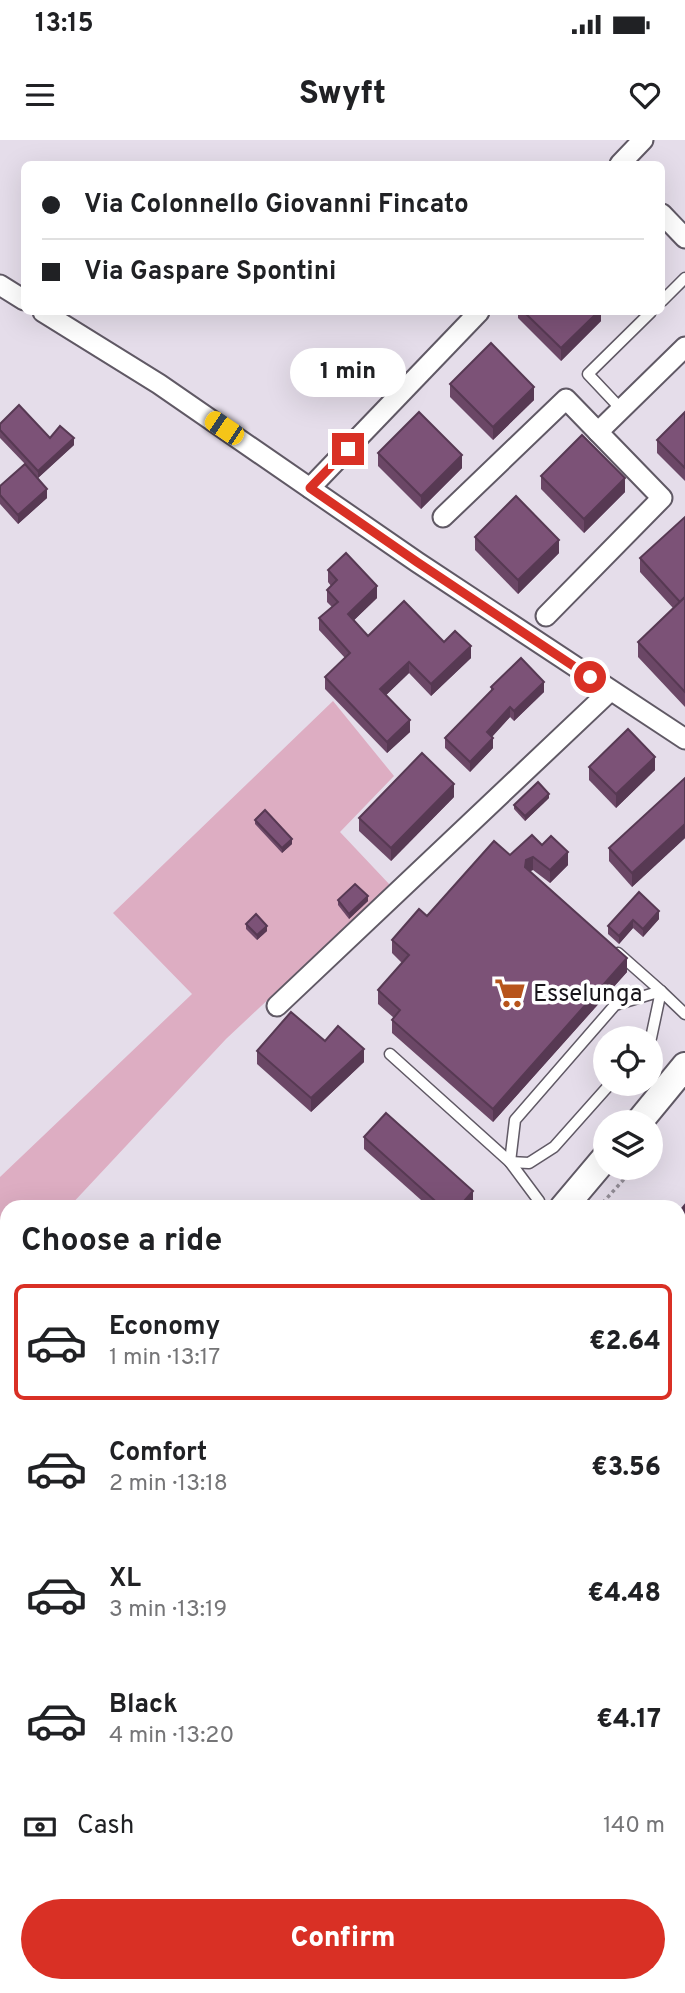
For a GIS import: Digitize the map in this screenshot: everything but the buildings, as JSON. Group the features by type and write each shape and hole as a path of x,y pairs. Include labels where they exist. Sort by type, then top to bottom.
{"main road":[{"path":"649,1110 685,1066"},
{"path":"570,1200 593,1172"}],"street":[{"path":"623,161 643,140"},
{"path":"665,217 685,238"},
{"path":"0,285 21,298"},
{"path":"48,315 159,384 417,562 685,740"},
{"path":"310,488 476,315"},
{"path":"598,432 685,347"},
{"path":"443,517 566,399 662,498 546,616"},
{"path":"277,1006 610,691"}],"lane":[{"path":"665,298 685,278"},
{"path":"621,409 588,374 648,315"},
{"path":"612,947 662,990 685,1014"},
{"path":"654,1026 662,990"},
{"path":"510,1162 515,1120 615,1005 662,990"},
{"path":"390,1054 510,1162 538,1200"},
{"path":"510,1162 528,1163 554,1147 599,1096"}],"path":[{"path":"605,1200 623,1180"}],"shaded area":[{"path":"333,701 394,776 340,832 390,885 226,1039 76,1200 0,1200 0,1177 192,994 113,913"}],"place":[{"name":"Esselunga","path":"510,993"}],"route":[{"path":"348,449 310,488 590,677"}]}
